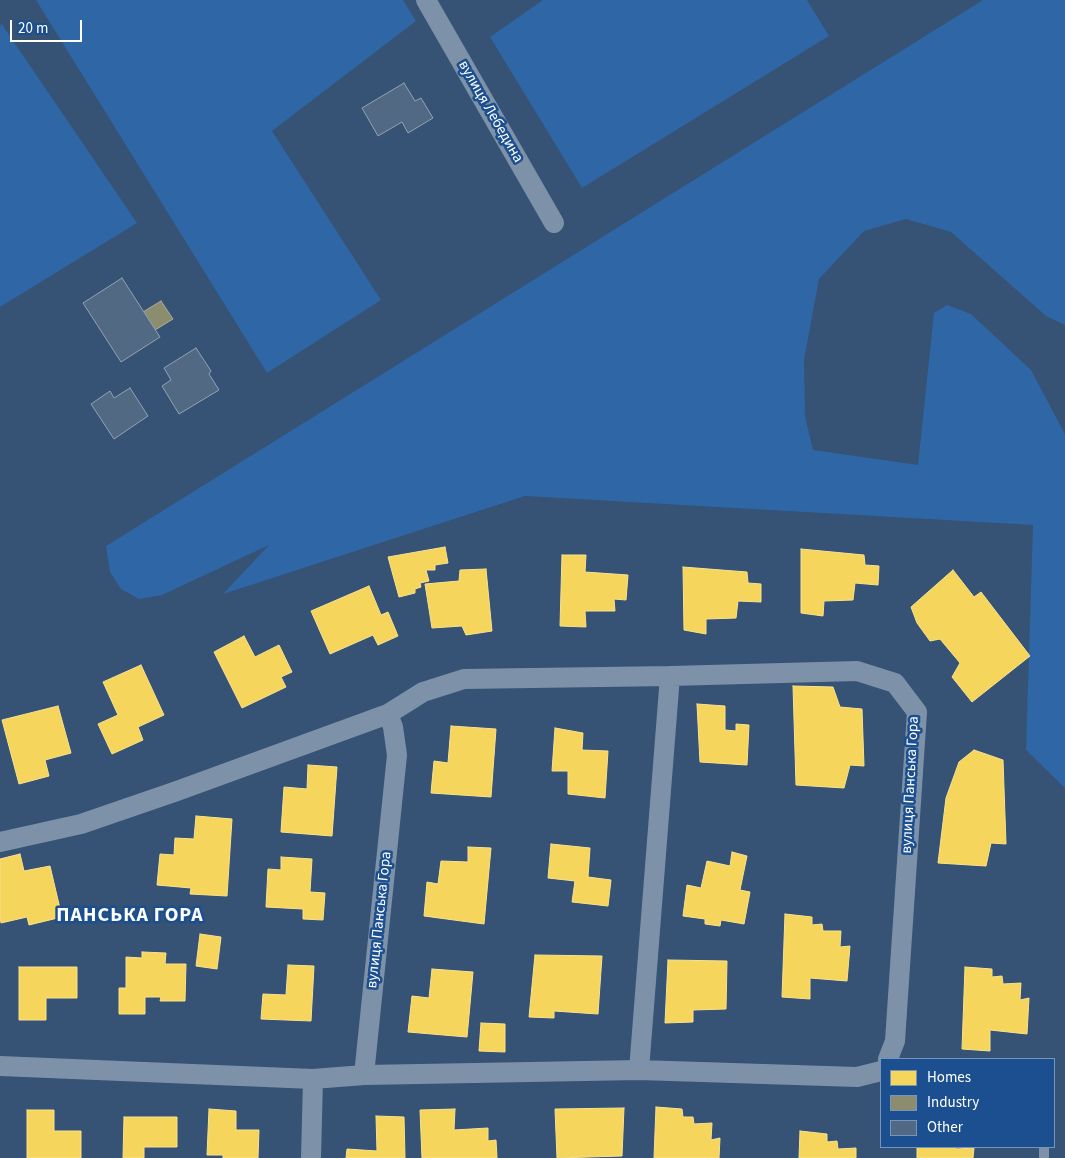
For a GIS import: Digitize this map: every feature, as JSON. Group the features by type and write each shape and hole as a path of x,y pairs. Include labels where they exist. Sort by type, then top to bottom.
{"street":[{"name":"вулиця Лебедина","path":"426,0 554,223"},
{"name":"вулиця Панська Гора","path":"0,842 81,824 177,791 388,714 423,692 464,679 857,671 895,683 917,712 895,1041 888,1058"},
{"path":"639,1070 670,676"},
{"name":"вулиця Панська Гора","path":"364,1075 397,755 394,726 388,714"},
{"path":"0,1066 313,1079 364,1075 639,1070 857,1077 880,1071"},
{"path":"311,1158 313,1079"}],"shaded area":[{"path":"36,0 403,0 416,21 272,131 381,300 267,373"},
{"path":"543,0 807,0 829,36 582,188 490,37"},
{"path":"983,0 1065,0 1065,325 1046,316 951,232 906,219 864,231 819,279 804,360 805,416 813,450 918,465 934,313 947,305 971,314 1031,370 1065,434 1065,788 1026,750 1033,525 525,496 223,594 269,545 162,595 139,599 121,589 110,572 106,546"},
{"path":"1,23 137,223 0,307 0,28"}],"building: Homes":[{"path":"445,547 448,563 435,565 435,570 426,570 429,581 420,583 421,587 415,589 415,593 399,597 388,557"},
{"path":"801,549 864,555 865,565 879,566 878,585 855,583 853,600 824,601 823,616 801,613"},
{"path":"562,555 586,555 585,572 628,575 626,600 614,599 615,611 585,611 586,627 560,626"},
{"path":"683,567 747,572 748,583 761,584 761,602 738,601 736,618 706,619 706,634 684,630"},
{"path":"486,569 492,631 466,635 462,626 432,628 425,584 459,581 460,570"},
{"path":"953,570 974,597 981,592 1030,656 972,702 952,677 960,663 940,639 930,641 917,623 911,607"},
{"path":"369,586 381,615 388,612 398,636 378,645 373,635 330,654 311,611"},
{"path":"244,636 255,657 279,645 292,672 281,677 286,687 242,708 214,652"},
{"path":"141,665 164,715 138,727 143,740 112,754 98,724 118,715 103,682"},
{"path":"793,686 833,687 840,707 862,709 864,766 850,765 844,788 796,785"},
{"path":"697,704 725,706 725,730 736,731 736,724 749,725 747,765 700,762"},
{"path":"58,706 71,753 45,760 49,776 19,784 2,720"},
{"path":"451,726 496,729 491,797 431,793 434,761 448,763"},
{"path":"555,728 583,733 582,750 608,751 605,798 568,794 568,771 552,771"},
{"path":"974,750 1003,760 1006,844 991,843 986,866 938,863 946,798 959,762"},
{"path":"308,765 337,767 332,836 281,832 284,787 307,789"},
{"path":"196,816 232,819 227,896 190,894 191,888 157,885 160,854 174,855 175,838 194,839"},
{"path":"551,844 590,848 588,877 611,880 608,906 572,902 575,881 548,878"},
{"path":"468,847 491,848 484,924 424,916 427,882 438,884 441,861 468,862"},
{"path":"732,852 747,856 740,890 750,892 744,924 721,920 720,926 705,924 705,919 683,916 687,885 701,888 707,861 730,866"},
{"path":"20,854 24,871 50,866 62,917 29,925 27,917 1,923 0,859"},
{"path":"281,857 312,859 310,892 325,893 323,920 303,919 303,909 266,907 268,869 281,870"},
{"path":"785,914 812,917 812,925 822,924 823,931 841,931 840,947 850,946 847,981 810,978 810,999 782,997"},
{"path":"200,934 221,937 217,969 196,966"},
{"path":"142,952 166,953 165,964 186,964 185,1001 160,1001 161,997 145,997 145,1014 119,1014 119,988 126,988 126,957 142,958"},
{"path":"535,955 602,956 598,1014 554,1011 554,1018 529,1017"},
{"path":"668,960 727,961 726,1009 693,1010 693,1022 665,1023"},
{"path":"288,965 314,966 311,1021 261,1019 263,994 286,995"},
{"path":"19,967 77,967 77,998 46,998 46,1020 19,1020"},
{"path":"965,967 992,969 992,977 1002,976 1003,984 1021,983 1020,1000 1029,998 1027,1034 990,1030 990,1051 962,1049"},
{"path":"432,969 473,972 467,1037 408,1032 412,996 429,998"},
{"path":"481,1023 505,1024 505,1052 479,1051"},
{"path":"656,1107 682,1109 683,1117 693,1117 694,1124 712,1123 711,1140 720,1138 719,1158 654,1158"},
{"path":"624,1108 622,1156 557,1158 555,1109"},
{"path":"209,1109 236,1111 236,1130 259,1130 258,1158 223,1158 223,1155 207,1155"},
{"path":"455,1109 454,1130 488,1128 488,1141 496,1140 497,1158 422,1158 420,1110"},
{"path":"27,1110 54,1110 54,1131 81,1131 81,1158 27,1158"},
{"path":"376,1116 404,1117 405,1158 346,1158 347,1149 377,1151"},
{"path":"124,1117 177,1117 177,1147 144,1147 144,1158 123,1158"},
{"path":"800,1131 827,1134 827,1142 837,1141 838,1149 856,1148 856,1158 799,1158"},
{"path":"917,1148 974,1148 973,1158 917,1158"}],"building: Industry":[{"path":"161,301 173,319 155,330 143,312"}],"building: Other":[{"path":"404,83 415,101 421,98 433,118 408,133 402,122 378,136 362,108"},
{"path":"122,278 160,337 121,362 83,303"},
{"path":"196,348 211,371 209,374 219,390 179,414 162,386 171,380 164,368"},
{"path":"130,388 148,416 114,439 91,404 110,391 114,398"}],"district":[{"name":"ПАНСЬКА ГОРА","path":"130,917"}]}
